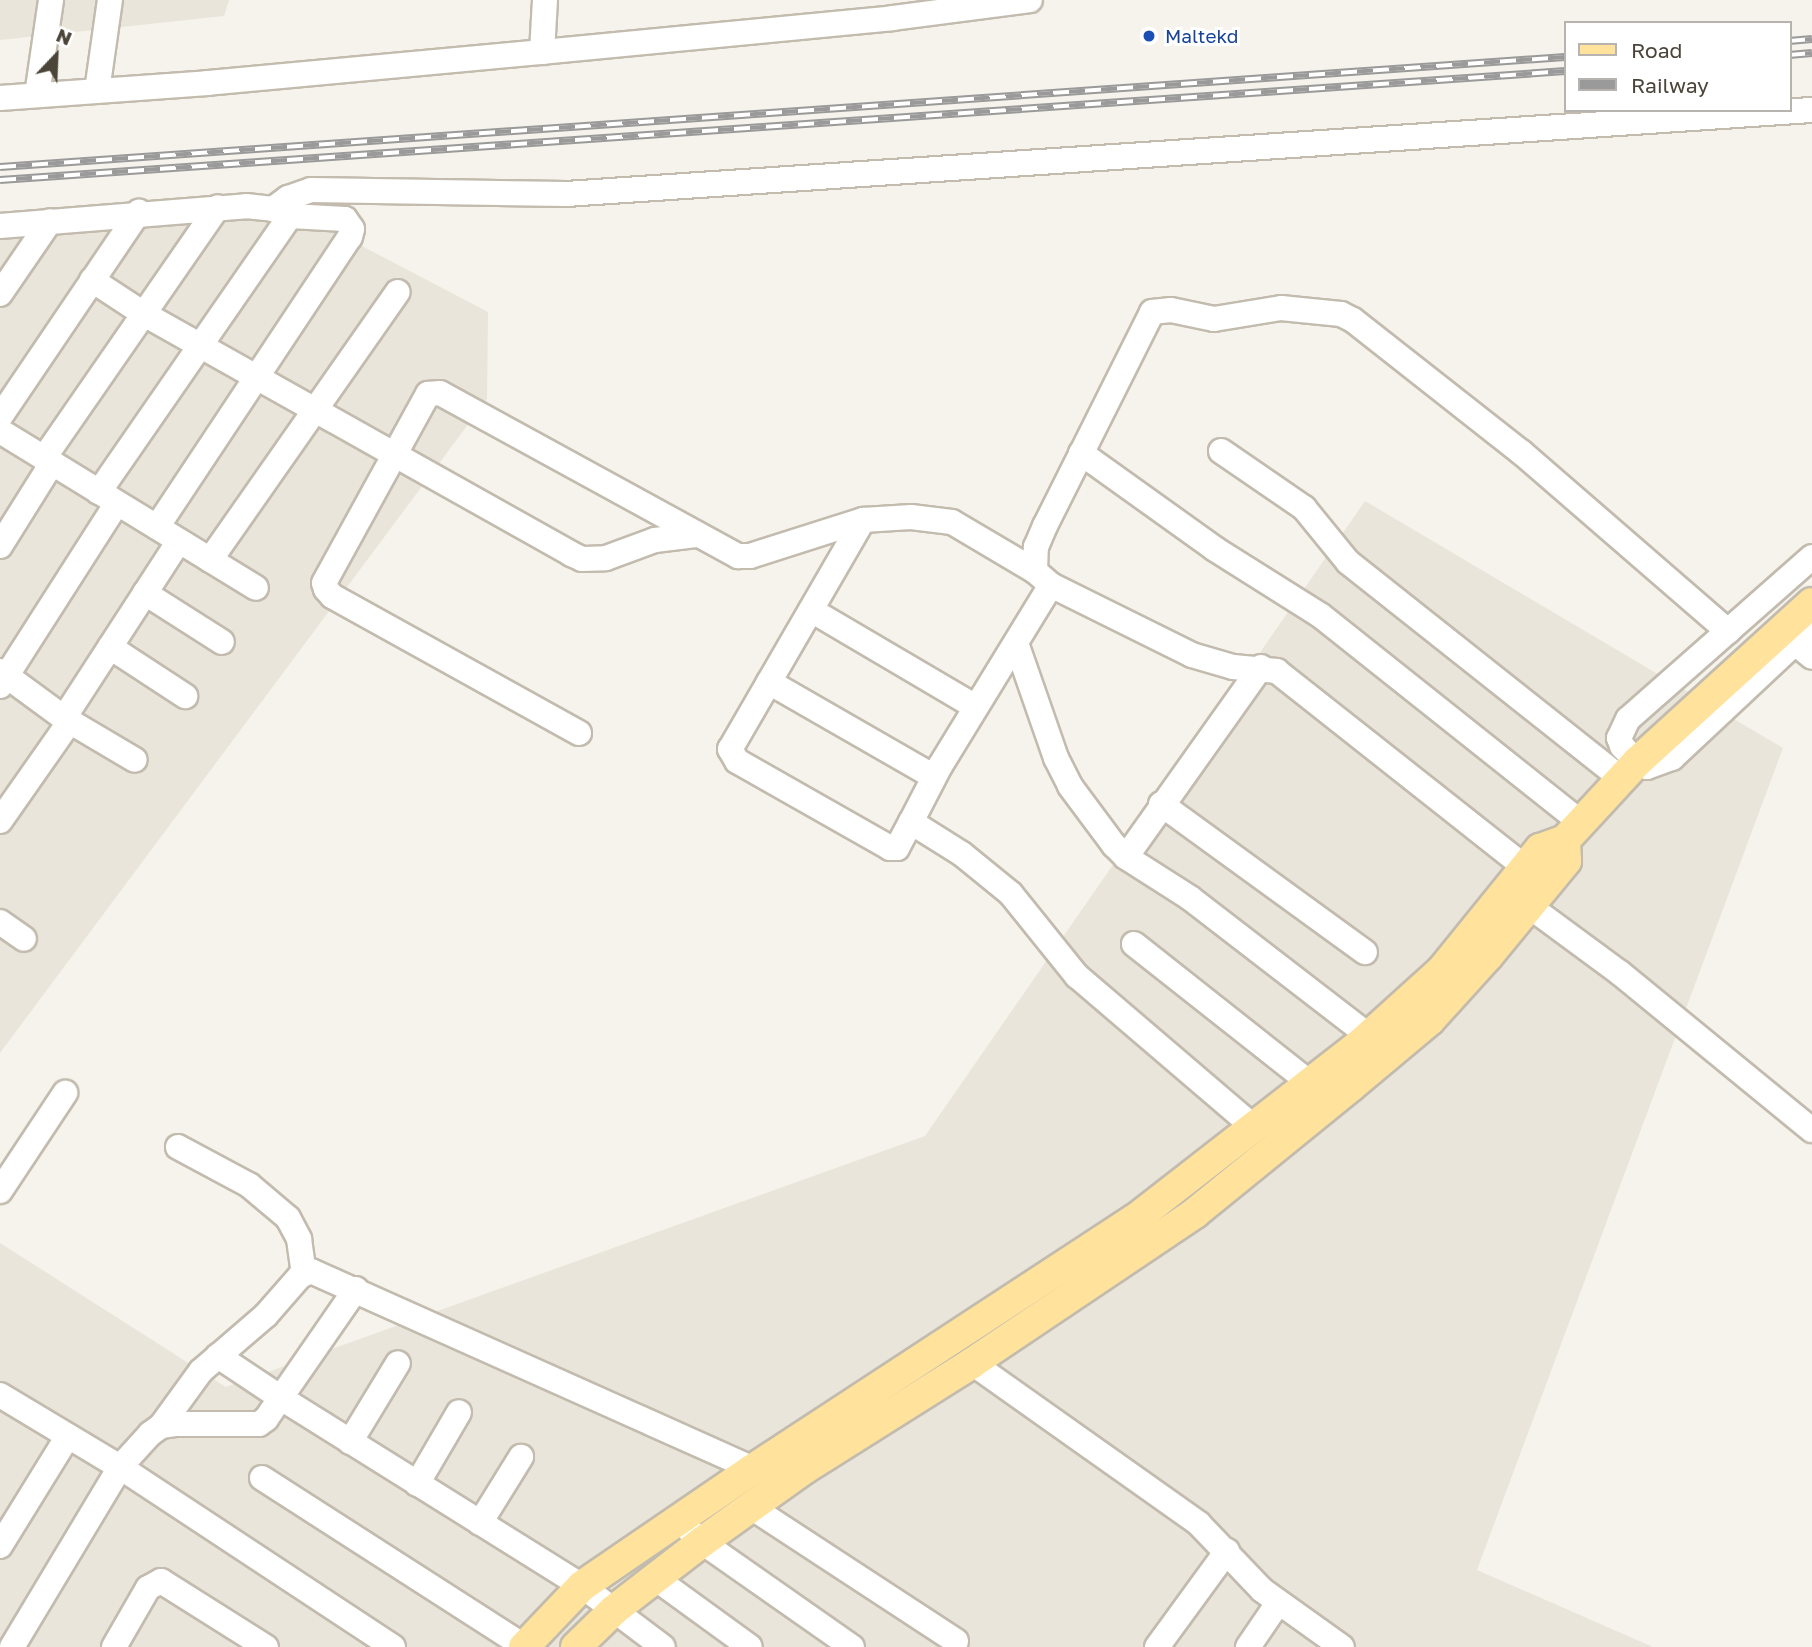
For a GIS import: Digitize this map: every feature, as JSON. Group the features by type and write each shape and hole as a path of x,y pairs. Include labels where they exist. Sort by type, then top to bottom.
{"main road":[{"path":"525,1647 582,1586 754,1469 1134,1220 1369,1037 1442,970 1540,849 1574,832 1637,763 1812,603"},
{"path":"576,1647 614,1610 702,1542 804,1469 972,1363 1195,1213 1350,1087 1430,1020 1566,861 1574,832"}],"street":[{"path":"37,96 51,0"},
{"path":"97,91 110,0"},
{"path":"542,52 545,0"},
{"path":"0,98 542,52 891,9 1030,0"},
{"path":"1791,111 1812,110"},
{"path":"135,760 2,678 282,213 288,198 311,190 566,194 1782,112"},
{"path":"0,546 48,460 218,207"},
{"path":"0,226 218,207 335,216 345,219 352,229 350,237 157,527"},
{"path":"0,417 139,212"},
{"path":"0,294 50,221"},
{"path":"92,280 201,347 582,559 606,558 655,540 696,535"},
{"path":"210,560 398,292"},
{"path":"863,520 731,745 732,755 737,761 890,848 897,848 934,777 1016,643 1043,578 1036,547 1152,312 1171,310 1214,319 1270,308 1341,314 1417,367 1511,444 1728,631"},
{"path":"579,733 332,596 326,589 324,583 428,394 440,393 738,556 750,556 863,520 911,517 952,522 1043,578 1192,655 1233,667 1261,667 1277,671 1526,868"},
{"path":"0,431 256,588"},
{"path":"1221,452 1304,508 1348,562 1637,763 1647,767 1672,758 1806,642"},
{"path":"1081,453 1214,549 1320,615 1574,832"},
{"path":"0,821 179,541"},
{"path":"1637,763 1622,746 1619,738 1628,719 1812,557"},
{"path":"145,593 222,642"},
{"path":"811,610 976,707"},
{"path":"1016,643 1056,758 1070,786 1089,814 1126,857 1190,898 1369,1037"},
{"path":"110,647 186,696"},
{"path":"1126,857 1161,804 1261,667"},
{"path":"769,681 934,777"},
{"path":"1161,804 1365,952"},
{"path":"911,822 962,854 1011,894 1077,976 1255,1128"},
{"path":"1530,906 1620,973 1812,1130"},
{"path":"0,922 24,939"},
{"path":"1134,944 1311,1084"},
{"path":"0,1191 65,1093"},
{"path":"178,1147 249,1185 288,1218 299,1238 304,1273"},
{"path":"12,1647 120,1467 150,1433 161,1426 201,1371 266,1315 304,1273 321,1273 754,1469"},
{"path":"161,1426 260,1424 281,1398 355,1289"},
{"path":"218,1356 350,1442 582,1586 663,1647"},
{"path":"350,1442 398,1363"},
{"path":"972,1363 1199,1524 1278,1603 1341,1647"},
{"path":"0,1395 120,1467 393,1647"},
{"path":"418,1484 460,1412"},
{"path":"0,1546 68,1436"},
{"path":"480,1523 521,1457"},
{"path":"262,1478 525,1647"},
{"path":"751,1507 956,1641"},
{"path":"680,1521 702,1542 852,1647"},
{"path":"1157,1647 1227,1551"},
{"path":"655,1578 750,1647"},
{"path":"114,1647 148,1588 161,1581 265,1647"},
{"path":"1248,1647 1278,1603"}],"shaded area":[{"path":"0,0 229,0 224,16 0,40"},
{"path":"293,210 488,312 487,399 0,1053 0,237"},
{"path":"1365,501 1783,748 1477,1570 1653,1647 0,1647 0,1243 226,1387 925,1136"}],"railway":[{"path":"1791,41 1812,39"},
{"path":"1791,55 1812,53"},
{"path":"0,167 1563,57"},
{"path":"0,180 1563,71"}],"place":[{"name":"Maltekd","path":"1149,36"}]}
